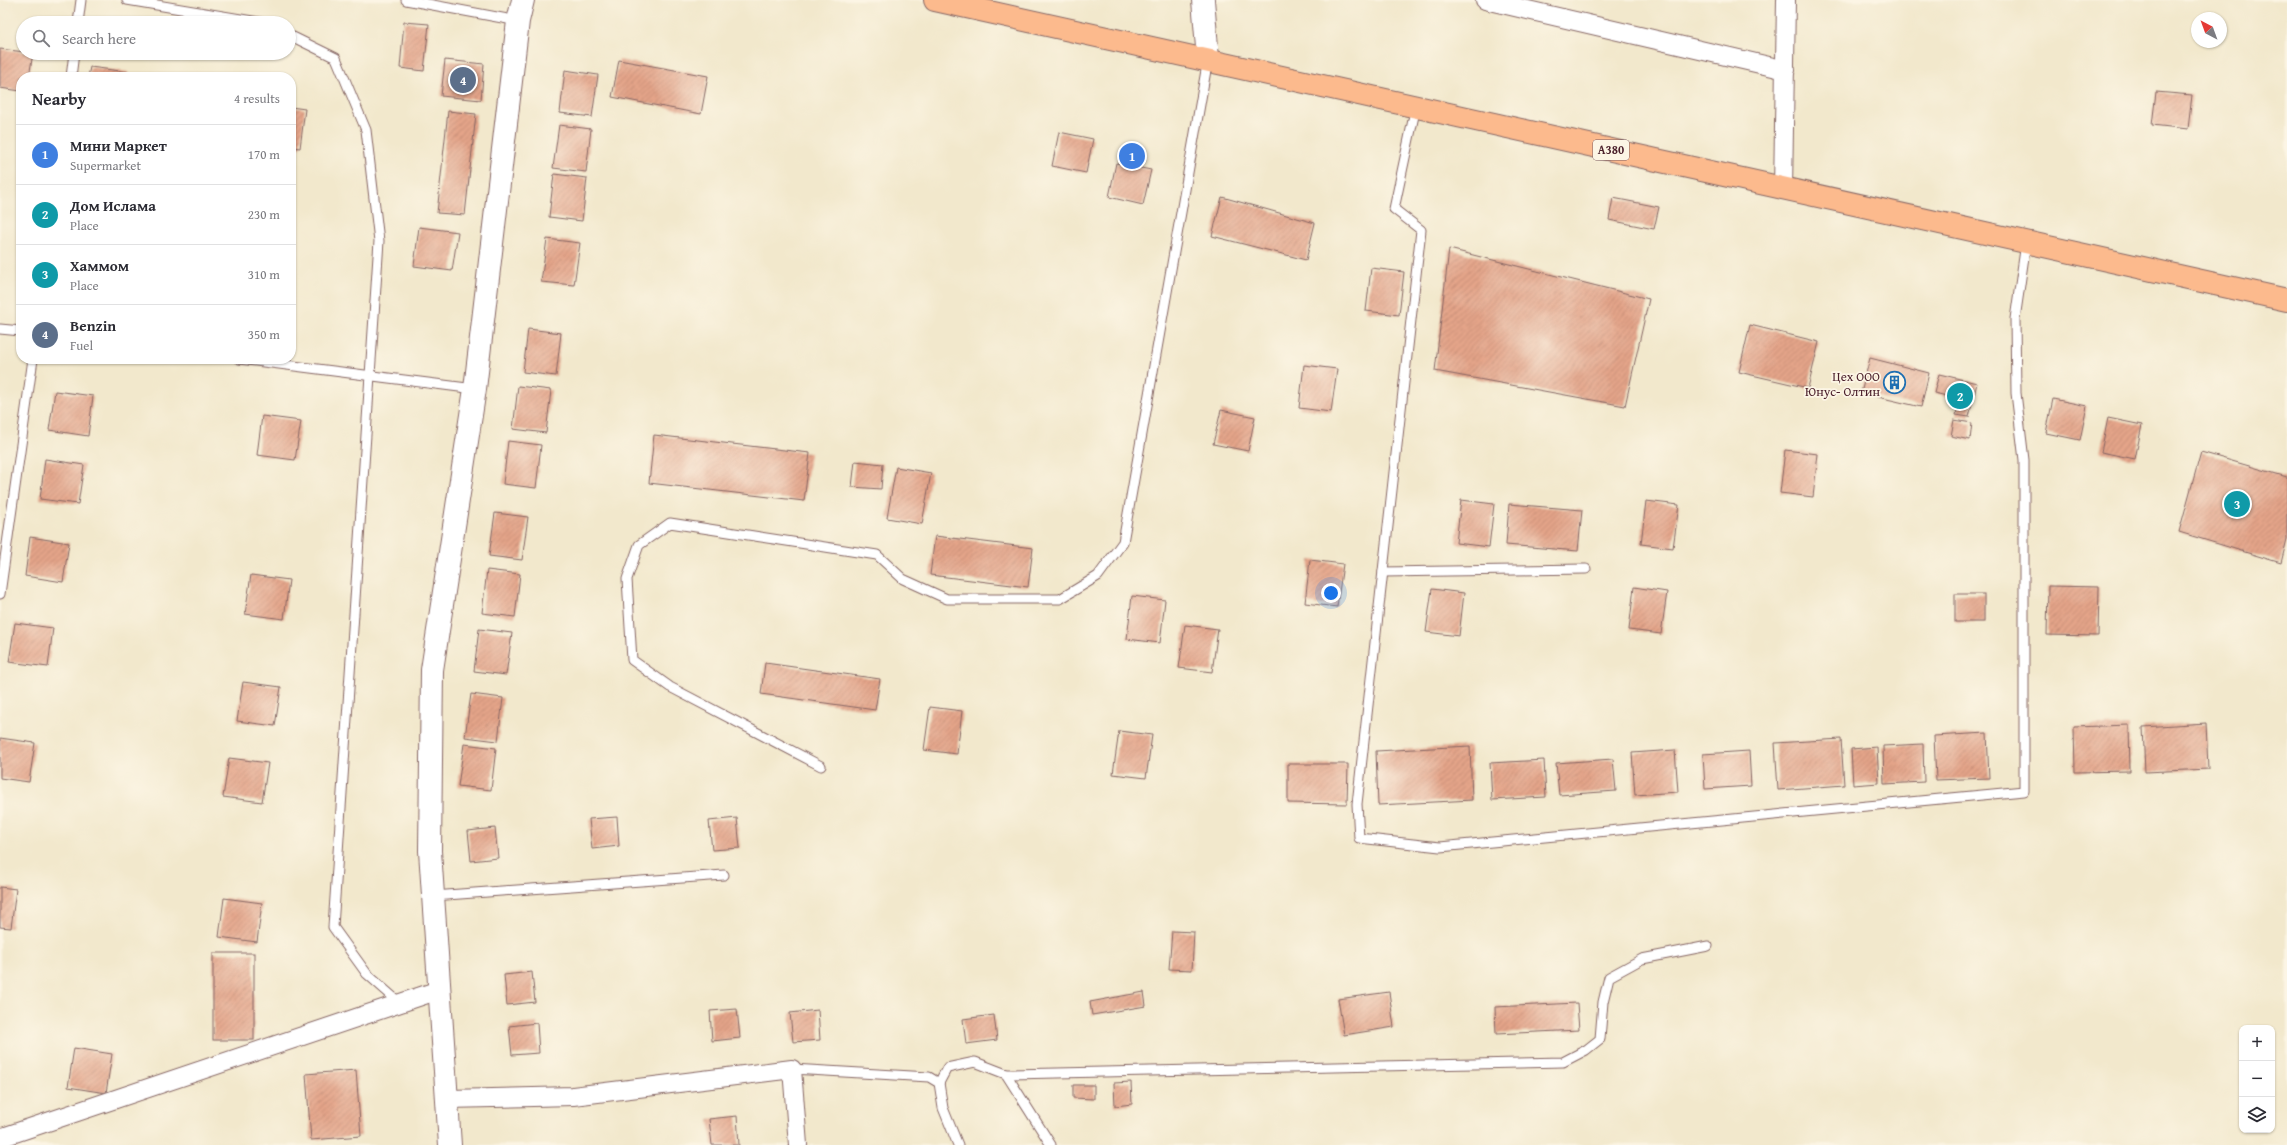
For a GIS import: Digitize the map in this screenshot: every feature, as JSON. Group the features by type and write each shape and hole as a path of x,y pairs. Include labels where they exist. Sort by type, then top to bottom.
{"highway":[{"name":"A380","path":"935,0 1208,59 1783,190 2287,300"}],"street":[{"path":"450,1145 430,851 432,670 475,389 518,21 523,0"},
{"path":"1203,0 1208,59"},
{"path":"1485,0 1786,70"},
{"path":"1783,190 1786,0"},
{"path":"0,1138 21,1138 439,990"},
{"path":"447,1099 573,1096 792,1069 798,1145"}],"lane":[{"path":"79,16 81,0"},
{"path":"127,0 223,16"},
{"path":"406,0 518,21"},
{"path":"296,38 336,58 366,130 379,241 333,927 367,974 401,1004"},
{"path":"821,766 670,687 632,660 627,579 639,545 670,523 877,555 903,579 947,599 1060,599 1098,576 1123,542 1208,59"},
{"path":"72,72 73,60"},
{"path":"1416,106 1394,209 1421,230 1357,804 1359,838 1440,847 2024,790 2024,460 2016,393 2015,320 2026,243"},
{"path":"0,328 16,330"},
{"path":"0,594 32,364"},
{"path":"277,364 475,389"},
{"path":"1383,572 1586,570"},
{"path":"433,896 724,875"},
{"path":"958,1145 943,1108 939,1083 947,1068 975,1062 1006,1074 1563,1062 1586,1050 1600,1039 1603,1002 1609,977 1642,959 1708,946"},
{"path":"792,1069 929,1077 939,1083"},
{"path":"1006,1074 1051,1145"}],"building":[{"path":"404,22 429,24 424,71 400,68"},
{"path":"0,49 16,51 16,60 32,60 30,72 16,72 16,90 0,88"},
{"path":"445,60 484,64 481,100 441,96"},
{"path":"619,60 708,76 701,114 612,97"},
{"path":"90,67 128,72 89,72"},
{"path":"565,70 598,75 592,117 560,113"},
{"path":"2156,92 2192,95 2188,129 2152,125"},
{"path":"296,108 305,109 300,148 296,148"},
{"path":"448,111 476,114 465,215 437,213"},
{"path":"559,125 591,129 586,172 553,168"},
{"path":"1059,132 1093,139 1086,173 1052,166"},
{"path":"1116,163 1151,170 1143,205 1109,197"},
{"path":"554,174 587,178 582,221 549,217"},
{"path":"1222,197 1315,223 1306,260 1212,236"},
{"path":"1613,198 1659,207 1654,229 1609,220"},
{"path":"419,227 458,232 452,271 414,266"},
{"path":"547,239 580,243 574,285 541,282"},
{"path":"1449,249 1649,299 1625,406 1435,371"},
{"path":"1371,268 1404,272 1399,315 1366,311"},
{"path":"1750,325 1819,342 1808,388 1739,372"},
{"path":"528,329 561,333 556,376 523,372"},
{"name":"Цех ООО Юнус- Олтин","path":"1870,358 1929,373 1921,407 1861,393"},
{"path":"1304,365 1337,369 1331,412 1299,408"},
{"path":"1939,374 1977,383 1969,417 1956,415 1960,399 1934,393"},
{"path":"518,386 551,390 546,433 513,429"},
{"path":"55,391 93,396 88,436 49,430"},
{"path":"2053,399 2087,406 2080,440 2046,433"},
{"path":"1221,410 1255,417 1248,451 1213,444"},
{"path":"262,416 301,421 295,460 257,455"},
{"path":"2108,418 2142,425 2135,459 2101,452"},
{"path":"1954,420 1972,423 1970,440 1951,436"},
{"path":"654,435 810,453 804,501 649,483"},
{"path":"508,441 541,445 536,488 503,484"},
{"path":"1785,450 1818,454 1813,497 1780,493"},
{"path":"2201,452 2287,477 2287,539 2281,563 2179,532"},
{"path":"45,459 84,465 78,504 40,499"},
{"path":"855,461 883,464 881,489 852,487"},
{"path":"896,467 931,473 922,524 887,518"},
{"path":"1461,500 1494,504 1489,547 1456,543"},
{"path":"1646,501 1679,505 1673,548 1641,544"},
{"path":"1509,504 1582,510 1578,551 1506,545"},
{"path":"495,513 528,517 522,560 489,556"},
{"path":"935,536 1033,548 1028,587 930,575"},
{"path":"30,537 69,543 63,582 25,576"},
{"path":"1310,560 1343,564 1337,607 1305,603"},
{"path":"487,570 520,574 515,617 482,613"},
{"path":"251,575 289,580 284,619 245,614"},
{"path":"2048,586 2099,587 2098,636 2047,635"},
{"path":"1634,587 1667,592 1661,634 1629,630"},
{"path":"1432,589 1464,593 1459,636 1426,632"},
{"path":"1955,594 1984,594 1984,622 1955,622"},
{"path":"1132,596 1165,600 1160,643 1127,639"},
{"path":"15,623 53,628 48,667 9,662"},
{"path":"1185,625 1218,629 1212,672 1179,668"},
{"path":"479,629 512,633 506,675 474,671"},
{"path":"765,663 880,679 875,710 761,694"},
{"path":"243,682 281,687 275,726 237,721"},
{"path":"471,694 503,698 498,741 465,737"},
{"path":"930,707 962,711 957,754 924,750"},
{"path":"2206,723 2208,769 2145,772 2143,727"},
{"path":"2129,725 2130,771 2075,772 2074,727"},
{"path":"1119,731 1152,735 1146,778 1113,774"},
{"path":"1987,733 1989,778 1936,780 1934,736"},
{"path":"0,738 35,743 29,782 0,778"},
{"path":"1841,739 1844,785 1778,790 1775,743"},
{"path":"464,744 496,748 491,790 458,786"},
{"path":"1923,744 1924,782 1884,784 1883,746"},
{"path":"1470,746 1472,800 1378,805 1376,751"},
{"path":"1877,747 1879,783 1853,785 1851,749"},
{"path":"1675,750 1678,792 1635,795 1632,753"},
{"path":"1749,751 1751,786 1705,789 1703,754"},
{"path":"229,758 268,763 262,802 223,797"},
{"path":"1613,759 1616,791 1559,795 1556,763"},
{"path":"1544,760 1546,797 1492,800 1490,763"},
{"path":"1288,764 1348,764 1347,804 1288,803"},
{"path":"617,817 619,846 592,849 589,819"},
{"path":"737,818 740,848 712,850 709,821"},
{"path":"495,828 498,858 471,861 468,831"},
{"path":"0,887 16,889 11,928 0,927"},
{"path":"224,898 262,903 257,942 219,937"},
{"path":"1172,931 1194,932 1192,970 1169,969"},
{"path":"213,953 254,953 254,1040 213,1040"},
{"path":"532,972 535,1002 507,1005 504,975"},
{"path":"1144,992 1146,1006 1092,1015 1090,1002"},
{"path":"1389,992 1394,1027 1344,1035 1338,999"},
{"path":"1577,1003 1579,1030 1496,1034 1495,1007"},
{"path":"737,1009 740,1038 712,1041 710,1011"},
{"path":"818,1010 820,1040 793,1042 790,1013"},
{"path":"994,1015 997,1040 966,1044 963,1019"},
{"path":"537,1023 539,1053 512,1055 509,1026"},
{"path":"74,1048 112,1054 106,1093 68,1087"},
{"path":"356,1070 361,1136 311,1140 306,1074"},
{"path":"1131,1082 1132,1104 1115,1106 1114,1083"},
{"path":"1073,1085 1094,1085 1094,1099 1073,1098"},
{"path":"737,1116 739,1145 712,1145 709,1119"}],"place":[{"name":"Benzin","path":"463,80"},
{"name":"Мини Маркет","path":"1132,156"},
{"name":"Цех ООО Юнус- Олтин","path":"1895,383"},
{"name":"Дом Ислама","path":"1960,396"},
{"name":"Хаммом","path":"2237,504"}]}
